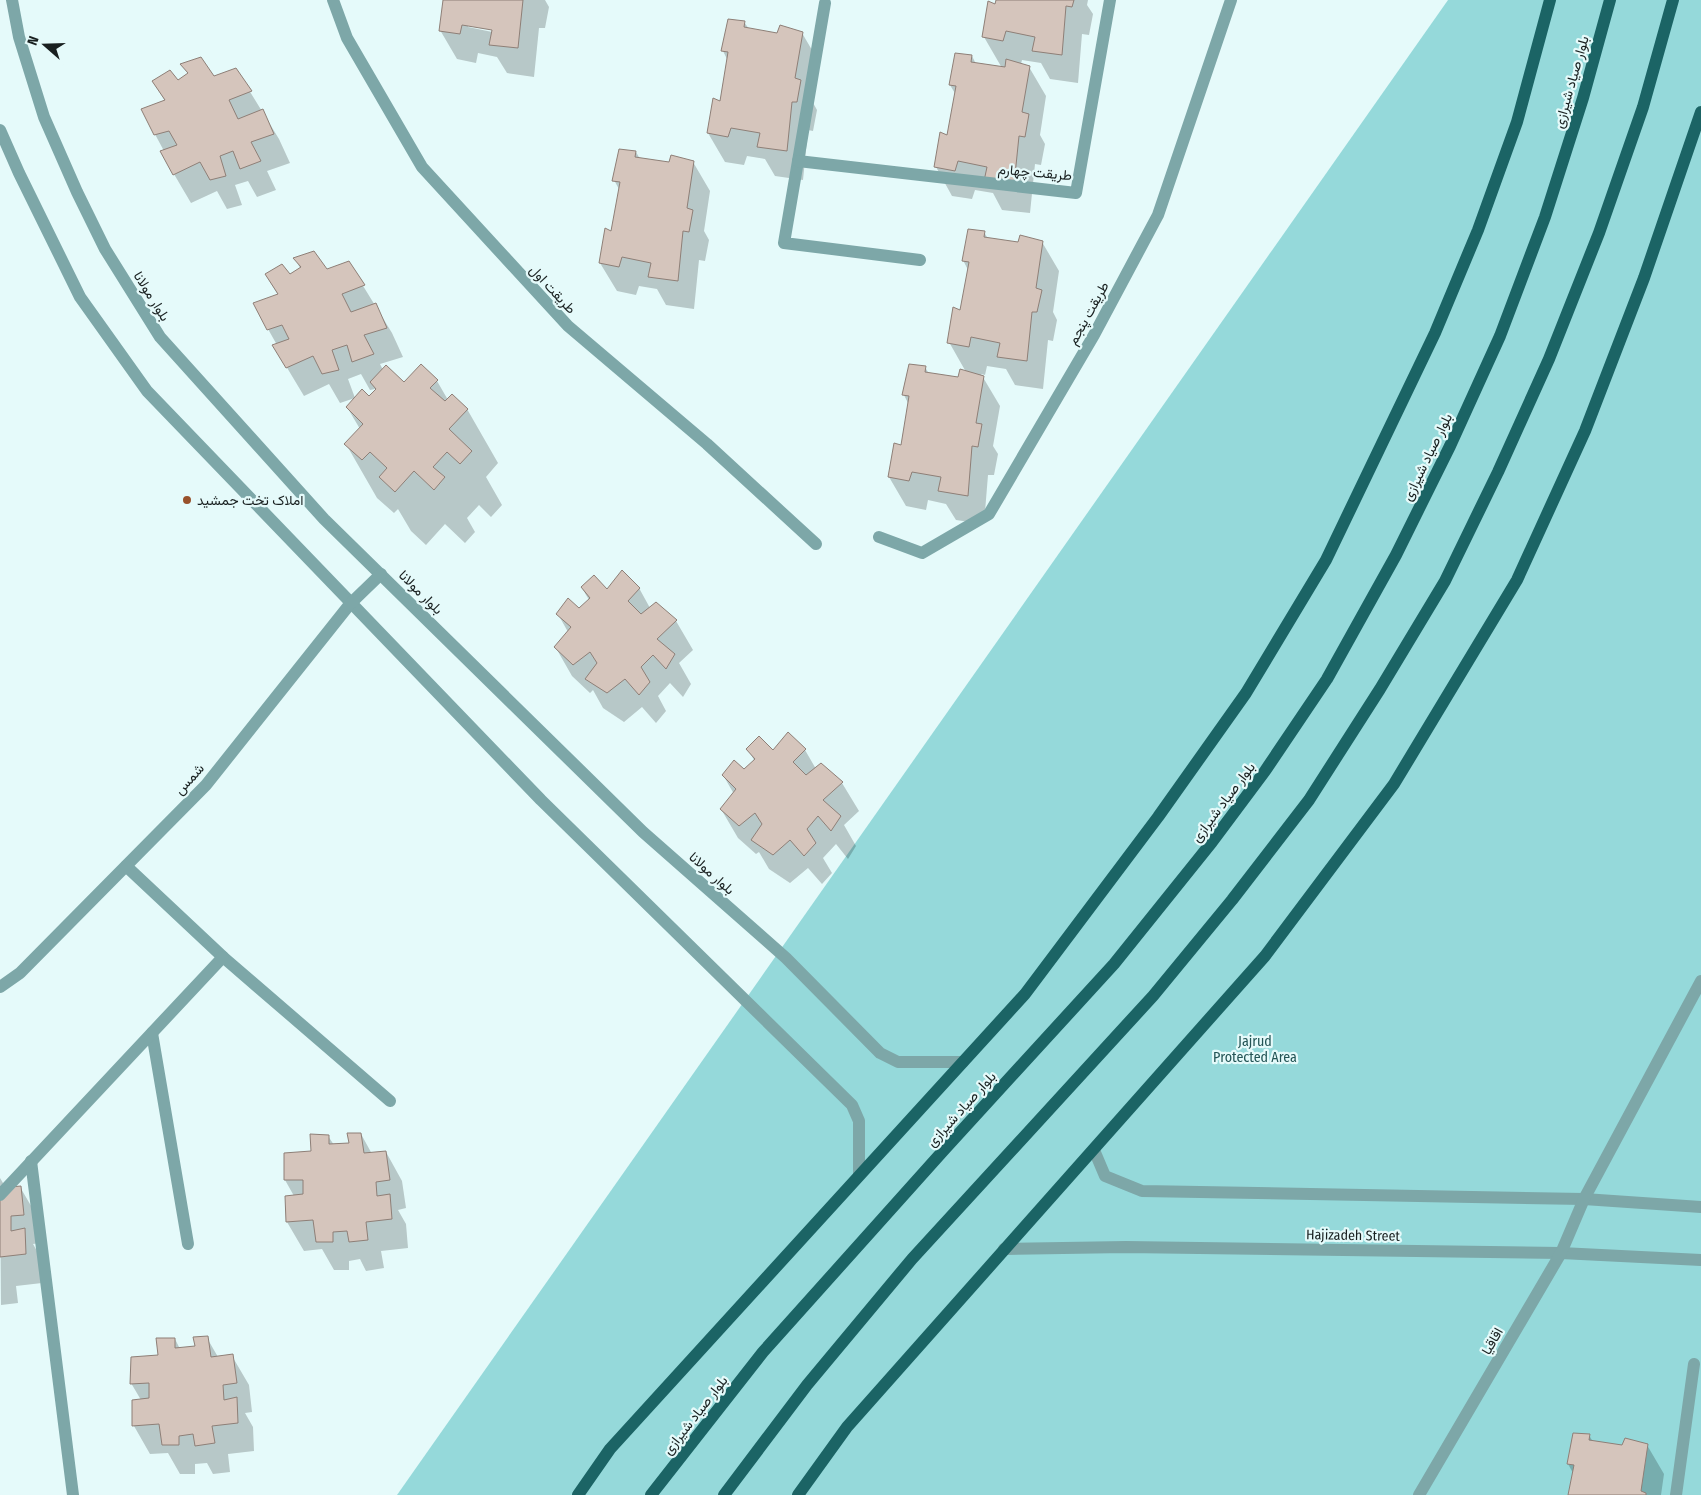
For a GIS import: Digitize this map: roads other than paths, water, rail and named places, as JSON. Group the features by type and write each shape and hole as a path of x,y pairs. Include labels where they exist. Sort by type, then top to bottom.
{"main road":[{"path":"578,1495 610,1449 1024,994 1158,817 1246,693 1326,560 1435,333 1478,230 1518,122 1550,0"},
{"name":"بلوار صیاد شیرازی","path":"651,1495 763,1352 942,1151 1114,964 1212,842 1265,771 1327,679 1396,556 1450,446 1500,336 1548,208 1584,98 1610,0"},
{"path":"724,1495 806,1385 912,1260 1153,996 1232,900 1308,800 1375,696 1446,581 1549,359 1599,233 1643,107 1672,0"},
{"path":"798,1495 847,1427 1266,956 1394,784 1517,580 1585,431 1644,278 1701,112"}],"street":[{"name":"بلوار مولانا","path":"12,0 18,37 44,117 77,192 105,249 160,337 324,519 643,832 786,958 880,1053 898,1062 964,1062"},
{"name":"طریقت اول","path":"333,0 347,38 422,167 568,326 707,444 816,544"},
{"name":"طریقت چهارم","path":"798,161 1076,193 1110,0"},
{"name":"طریقت پنجم","path":"879,537 922,553 989,514 1094,335 1158,215 1231,0"},
{"path":"825,3 784,243 920,260"},
{"path":"0,130 18,172 80,297 147,391 350,604 541,800 852,1105 859,1121 859,1175"},
{"name":"شمس","path":"0,987 20,973 206,785 350,604 381,574"},
{"path":"126,866 223,957 390,1101"},
{"path":"0,1195 223,957"},
{"name":"اقاقیا","path":"1419,1495 1561,1253 1584,1199 1701,981"},
{"path":"152,1033 188,1244"},
{"path":"1094,1150 1105,1176 1142,1191 1584,1199 1701,1207"},
{"path":"31,1161 74,1495"},
{"name":"Hajizadeh Street","path":"1004,1249 1126,1247 1561,1253 1701,1260"},
{"path":"1676,1495 1694,1364"}],"place":[{"name":"املاک تخت جمشید","path":"187,500"}],"park label":[{"name":"Jajrud Protected Area","path":"1255,1050"}]}
